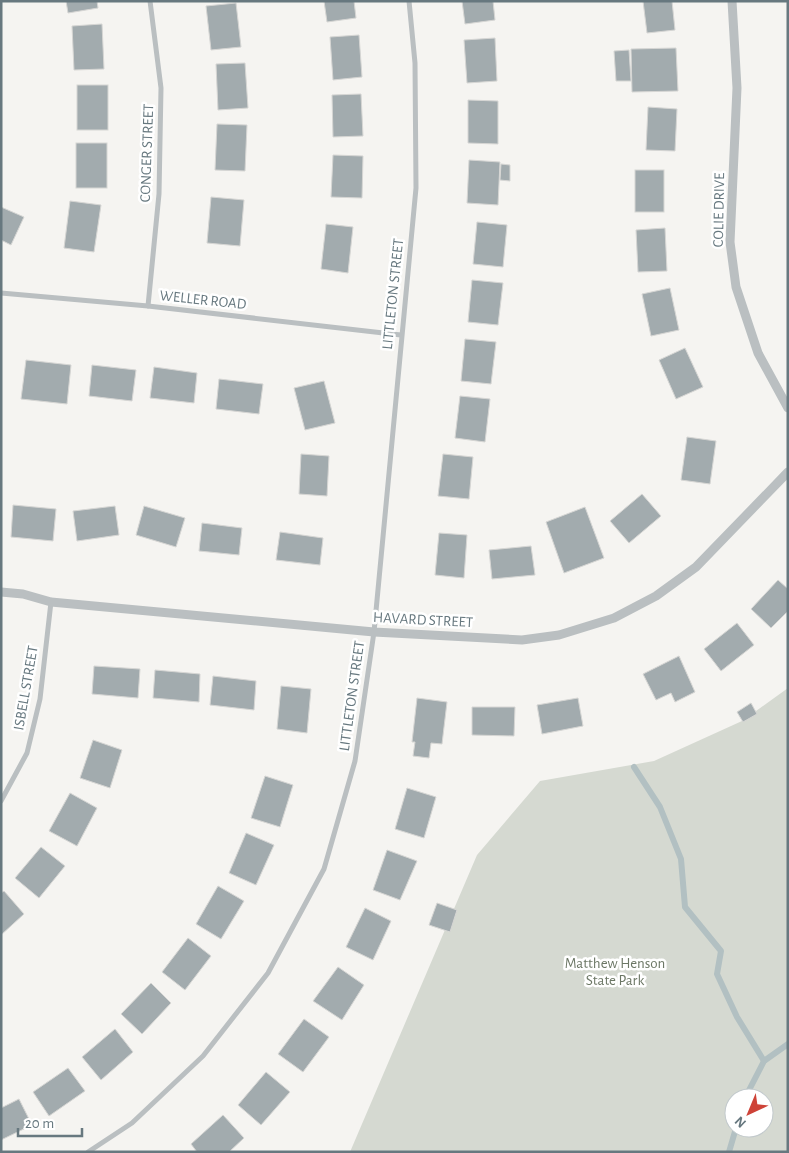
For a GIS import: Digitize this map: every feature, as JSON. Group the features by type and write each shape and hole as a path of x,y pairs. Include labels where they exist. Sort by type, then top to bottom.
{"street":[{"name":"CONGER STREET","path":"148,306 159,194 161,88 150,1"},
{"name":"LITTLETON STREET","path":"88,1152 132,1123 203,1056 268,973 324,869 355,761 374,632 416,188 415,63 409,1"},
{"name":"COLIE DRIVE","path":"732,1 737,88 730,242 736,287 758,353 788,408"},
{"name":"WELLER ROAD","path":"1,293 148,306 401,335"},
{"name":"HAVARD STREET","path":"1,592 24,594 51,602 374,632 522,640 559,635 614,618 656,596 696,567 788,472"},
{"name":"ISBELL STREET","path":"1,801 27,753 40,699 51,602"}],"green space":[{"name":"Matthew Henson State Park","path":"788,688 788,1152 350,1152 477,855 540,781 654,761 742,721"}],"building":[{"path":"66,1 97,1 98,8 68,13"},
{"path":"324,1 354,1 356,18 327,22"},
{"path":"462,1 493,1 495,20 465,24"},
{"path":"643,1 672,1 675,30 647,33"},
{"path":"236,3 241,47 211,50 206,6"},
{"path":"102,24 104,69 74,70 72,26"},
{"path":"359,35 362,77 333,80 330,37"},
{"path":"495,38 497,81 467,83 464,40"},
{"path":"676,48 678,91 632,92 631,49"},
{"path":"629,50 631,81 616,81 614,51"},
{"path":"245,63 248,108 218,110 216,64"},
{"path":"77,85 108,85 108,130 77,130"},
{"path":"361,94 363,136 333,137 332,95"},
{"path":"468,100 498,101 498,144 468,143"},
{"path":"648,107 677,109 675,151 646,150"},
{"path":"217,124 247,125 245,171 215,170"},
{"path":"76,143 107,143 107,188 76,188"},
{"path":"333,155 363,156 362,198 331,197"},
{"path":"469,160 500,162 498,205 467,203"},
{"path":"501,164 510,165 510,181 500,180"},
{"path":"635,170 664,170 664,212 635,212"},
{"path":"211,197 244,200 240,246 207,243"},
{"path":"70,201 101,205 94,252 64,248"},
{"path":"1,207 24,217 11,245 1,240"},
{"path":"477,222 507,225 503,267 473,264"},
{"path":"326,224 353,227 348,273 321,269"},
{"path":"665,228 667,271 638,272 636,230"},
{"path":"472,280 503,283 498,325 468,322"},
{"path":"670,288 679,330 651,336 642,294"},
{"path":"465,339 496,342 491,384 461,381"},
{"path":"685,348 703,387 676,399 659,360"},
{"path":"26,360 71,365 67,404 21,399"},
{"path":"92,365 136,370 132,401 89,396"},
{"path":"154,367 197,373 194,403 150,398"},
{"path":"219,379 263,384 259,414 216,409"},
{"path":"324,381 335,423 305,430 294,388"},
{"path":"460,396 490,399 485,442 455,438"},
{"path":"687,437 716,441 710,484 681,480"},
{"path":"301,454 329,456 327,496 299,494"},
{"path":"443,454 473,457 469,499 438,496"},
{"path":"642,494 661,516 629,543 610,521"},
{"path":"13,505 56,509 53,541 11,537"},
{"path":"115,506 119,535 77,541 73,511"},
{"path":"144,506 185,518 176,547 136,535"},
{"path":"585,507 604,558 564,573 546,522"},
{"path":"202,523 242,528 239,555 199,551"},
{"path":"280,532 323,538 320,565 276,560"},
{"path":"439,533 467,535 464,578 435,575"},
{"path":"531,546 535,575 492,579 489,550"},
{"path":"778,580 788,589 788,611 771,628 751,609"},
{"path":"737,623 754,645 721,671 704,649"},
{"path":"679,656 695,692 675,702 671,693 656,700 643,674"},
{"path":"94,666 140,669 138,698 92,694"},
{"path":"155,670 200,674 199,702 153,698"},
{"path":"213,676 256,681 254,710 210,705"},
{"path":"281,686 311,689 307,733 277,729"},
{"path":"417,698 447,702 442,744 431,743 429,758 413,756 415,742 412,742"},
{"path":"578,698 583,726 542,734 537,705"},
{"path":"751,703 757,714 743,722 737,712"},
{"path":"472,707 515,707 514,736 472,735"},
{"path":"93,740 122,750 110,788 80,778"},
{"path":"265,776 293,785 280,827 251,818"},
{"path":"407,788 436,797 424,838 395,829"},
{"path":"70,793 97,808 77,846 49,831"},
{"path":"246,833 274,845 256,885 229,873"},
{"path":"41,847 65,866 39,898 15,878"},
{"path":"387,850 417,861 400,900 373,890"},
{"path":"218,886 244,901 221,939 196,924"},
{"path":"4,891 24,914 1,935 1,893"},
{"path":"437,903 457,910 450,932 429,925"},
{"path":"365,908 391,921 373,960 346,947"},
{"path":"188,938 211,956 185,990 162,972"},
{"path":"338,967 364,985 342,1020 313,1001"},
{"path":"151,983 171,1003 142,1034 121,1014"},
{"path":"304,1019 329,1037 303,1072 278,1054"},
{"path":"115,1029 133,1052 101,1080 82,1057"},
{"path":"68,1068 85,1091 49,1116 33,1092"},
{"path":"266,1072 290,1092 261,1125 238,1105"},
{"path":"19,1099 32,1125 1,1140 1,1108"},
{"path":"223,1115 244,1138 229,1152 197,1152 191,1144"}],"waterway":[{"path":"634,767 660,807 681,859 685,907 721,951 717,974 737,1017 764,1061"},
{"path":"750,1088 764,1061 788,1044"},
{"path":"729,1152 733,1138"}]}
